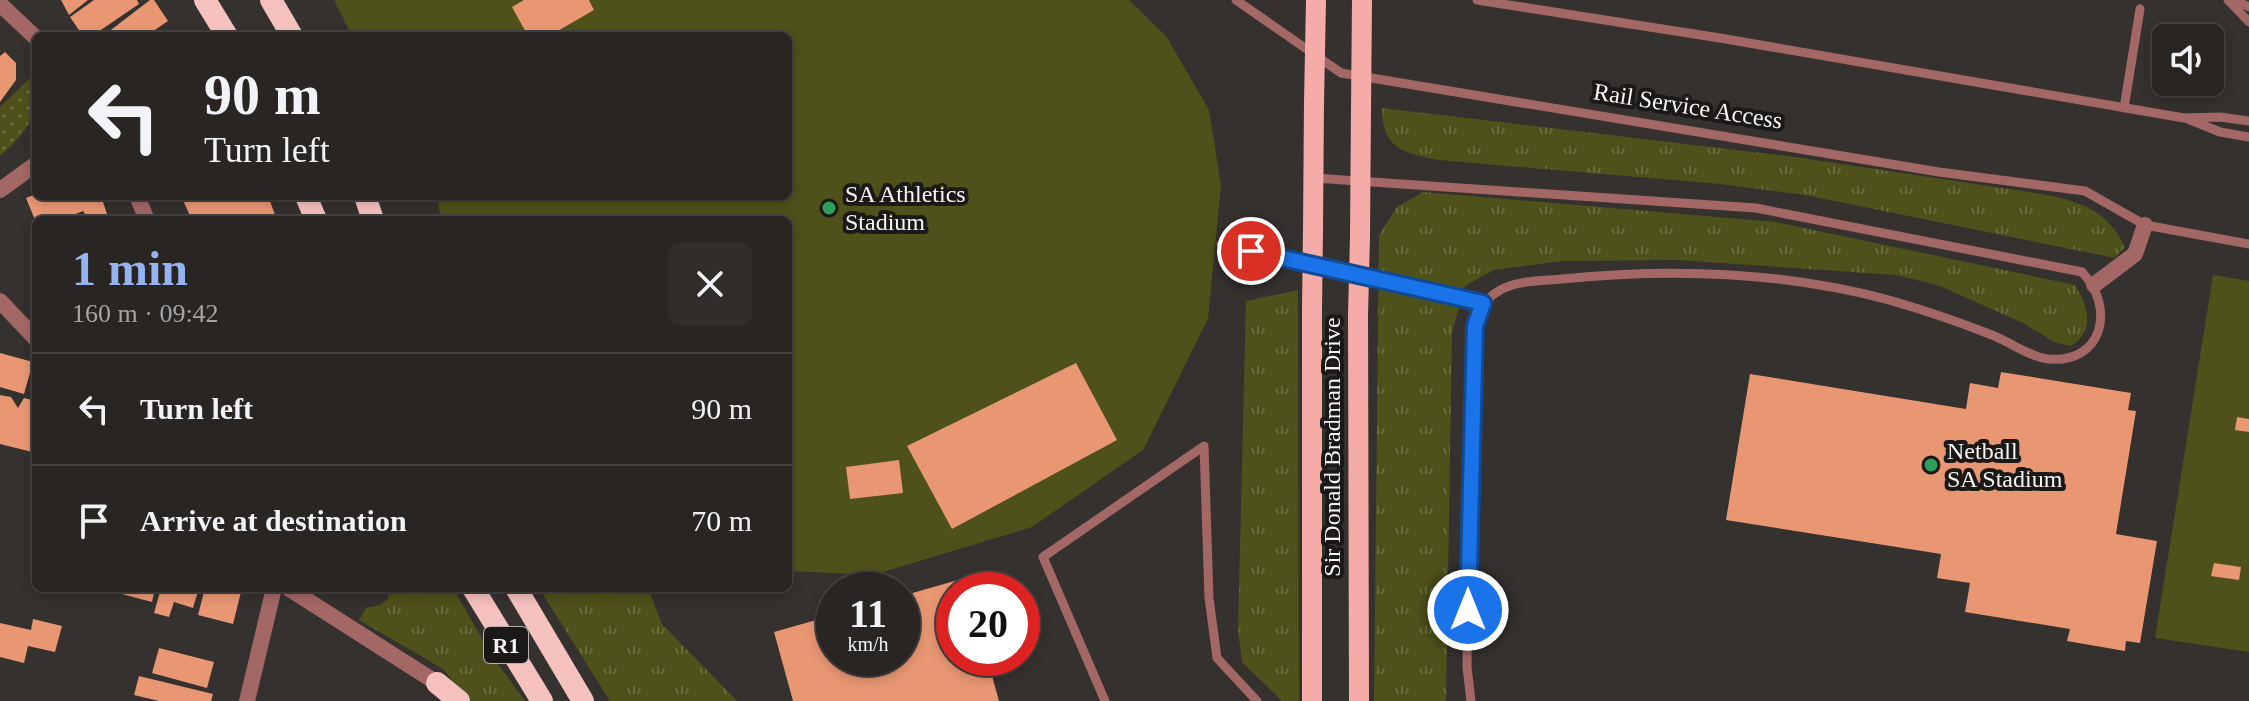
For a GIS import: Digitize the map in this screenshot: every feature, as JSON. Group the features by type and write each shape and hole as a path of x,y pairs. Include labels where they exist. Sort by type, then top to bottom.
{"highway":[{"path":"205,0 225,32"},
{"path":"271,0 290,32"},
{"name":"R1","path":"475,592 542,701"},
{"name":"R1","path":"518,592 583,701"},
{"path":"437,683 459,701"}],"main road":[{"name":"Sir Donald Bradman Drive","path":"1312,701 1316,0"},
{"name":"Sir Donald Bradman Drive","path":"1359,701 1358,315 1362,0"}],"street":[{"path":"0,4 32,34"},
{"path":"0,190 32,167"},
{"path":"2094,285 2135,254 2145,225"},
{"path":"0,301 32,335"},
{"path":"247,701 273,592"},
{"path":"294,592 437,683"}],"lane":[{"name":"Rail Service Access","path":"1236,0 1341,73 1939,172 2085,191 2145,225 2249,244"},
{"path":"1477,0 1720,38 2184,118 2247,120"},
{"path":"2228,0 2249,22"},
{"path":"2235,0 2249,7"},
{"path":"2124,108 2140,9"},
{"path":"2184,118 2220,132 2249,137"},
{"path":"1314,178 1756,208 2082,272 2094,285 2104,314 2097,337 2084,350 2066,359 2045,359 1981,331 1889,300 1835,287 1765,277 1664,272 1607,274 1518,284 1500,289 1483,303 1475,326 1467,667 1471,701"},
{"path":"1221,244 1483,303"},
{"path":"1105,701 1043,557 1204,446 1209,598 1217,658 1257,701"}],"green space":[{"name":"SA Athletics Stadium","path":"334,0 1129,0 1166,36 1209,110 1221,185 1208,319 1143,450 1032,527 883,572 792,571 792,216 440,216 438,200 792,200 792,32 350,32"},
{"path":"32,76 32,115 18,139 0,156 0,107"},
{"path":"1382,108 1795,157 2042,194 2091,209 2110,224 2125,247 2115,258 1805,195 1720,184 1439,160 1397,147 1386,132"},
{"path":"1423,192 1776,222 2075,285 2086,309 2087,325 2079,340 2071,346 2054,342 2025,324 1940,286 1897,275 1677,260 1562,261 1494,270 1465,286 1452,332 1446,701 1374,701 1379,235 1397,207"},
{"path":"2213,275 2249,281 2249,652 2155,638"},
{"path":"1298,290 1299,701 1282,701 1242,662 1238,630 1246,301"},
{"path":"389,592 455,592 490,653 525,701 468,701 443,669 359,620 366,608 380,605 388,599"},
{"path":"542,592 650,592 662,624 737,701 610,701"}],"building":[{"path":"61,0 88,0 69,15"},
{"path":"94,0 137,0 139,4 98,32 80,32 70,17"},
{"path":"150,0 154,0 168,21 152,32 108,32"},
{"path":"524,0 589,0 594,10 556,32 526,32 512,7"},
{"path":"5,52 16,63 16,80 0,102 0,56"},
{"path":"32,196 32,200 102,200 108,216 80,216 85,214 83,211 71,216 33,216 26,198"},
{"path":"183,200 270,200 276,216 190,216"},
{"path":"0,353 32,362 24,394 0,387"},
{"path":"1076,363 1117,440 952,529 907,446"},
{"name":"Netball SA Stadium","path":"2001,372 2131,393 2128,410 2136,411 2116,534 2157,541 2140,643 2126,641 2125,651 2067,641 2070,629 1965,612 1970,583 1937,578 1941,554 1726,520 1750,374 1966,409 1970,383 1998,388"},
{"path":"0,395 11,397 18,408 24,398 32,400 32,452 0,444"},
{"path":"2237,417 2249,419 2249,432 2235,430"},
{"path":"899,460 903,493 850,499 846,467"},
{"path":"2214,563 2241,567 2239,580 2211,576"},
{"path":"936,586 936,676 992,676 999,701 793,701 774,632 816,620 816,676 920,676 920,591"},
{"path":"118,592 154,592 152,602"},
{"path":"160,592 198,592 193,608 174,602 169,617 154,613"},
{"path":"204,592 241,592 233,624 198,615"},
{"path":"33,619 62,626 55,652 28,646 24,663 0,657 0,623 31,630"},
{"path":"159,648 214,662 207,688 152,673"},
{"path":"139,676 213,694 211,701 159,701 134,695"}],"place":[{"name":"SA Athletics Stadium","path":"829,208"},
{"name":"Netball SA Stadium","path":"1931,465"}],"route":[{"path":"1251,251 1483,303 1475,326 1468,610"}]}
